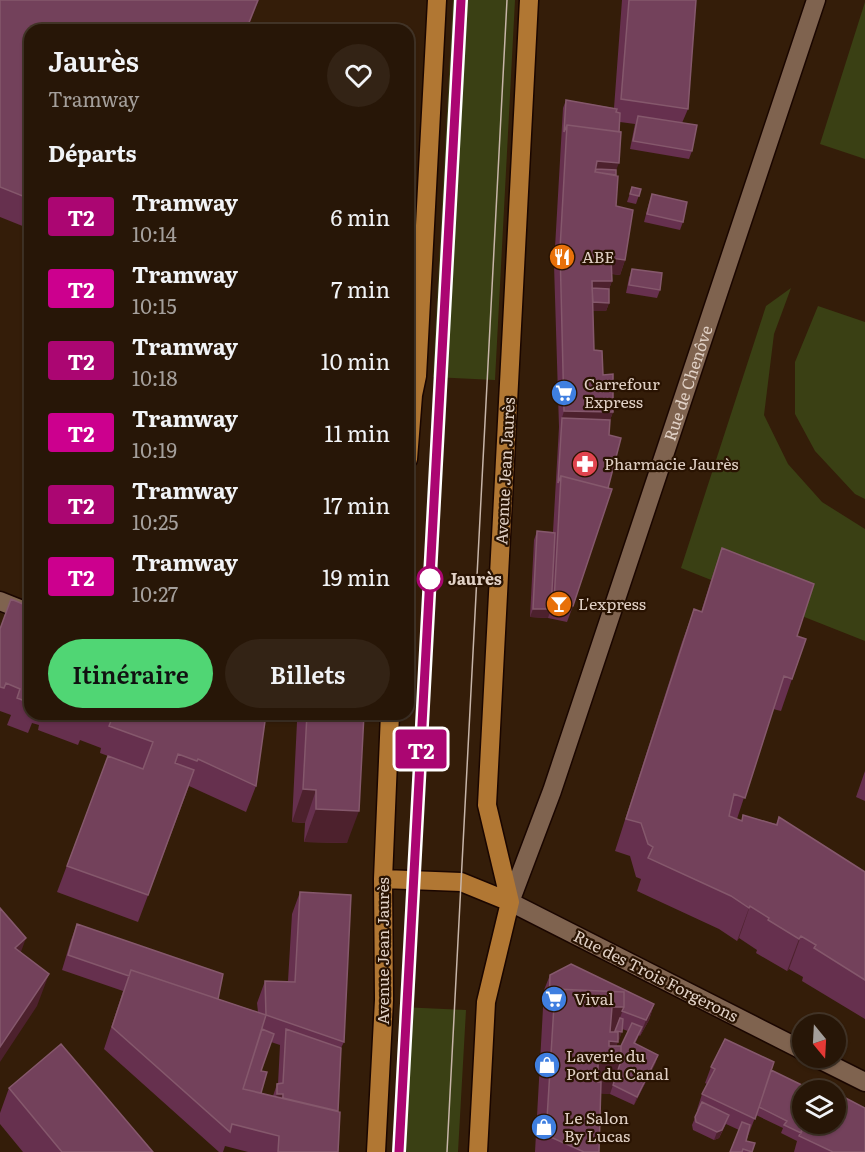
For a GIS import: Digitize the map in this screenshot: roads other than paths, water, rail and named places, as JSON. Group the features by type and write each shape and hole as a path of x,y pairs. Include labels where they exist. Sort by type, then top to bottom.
{"main road":[{"path":"414,387 417,376 437,0"},
{"name":"Avenue Jean Jaurès","path":"478,1152 486,1002 510,902 487,805 529,0"},
{"name":"Avenue Jean Jaurès","path":"376,1152 384,1000 383,879 390,720"},
{"path":"383,879 461,882 510,902"}],"street":[{"name":"Rue de Chenôve","path":"510,902 552,791 816,0"},
{"path":"0,601 24,611"},
{"name":"Rue des Trois Forgerons","path":"510,902 792,1045"},
{"path":"837,1068 865,1082"}],"tram line":[{"path":"399,1152 461,0"},
{"name":"T2","path":"399,1152 461,0"},
{"path":"447,1152 507,0"}],"place":[{"name":"ABE","path":"562,257"},
{"name":"Carrefour Express","path":"564,393"},
{"name":"Pharmacie Jaurès","path":"585,464"},
{"name":"Jaurès","path":"430,579"},
{"name":"L'express","path":"559,604"},
{"name":"Vival","path":"554,999"},
{"name":"Laverie du Port du Canal","path":"547,1065"},
{"name":"Le Salon By Lucas","path":"544,1127"}]}
